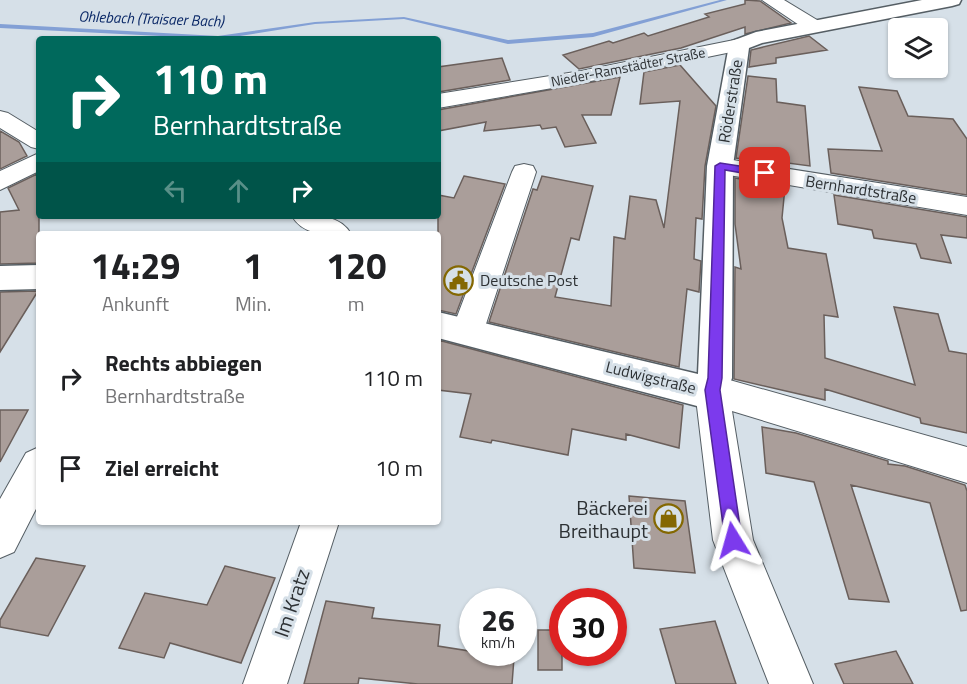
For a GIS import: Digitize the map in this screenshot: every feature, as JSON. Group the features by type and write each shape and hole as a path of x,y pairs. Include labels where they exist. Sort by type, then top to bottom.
{"street":[{"path":"771,0 815,27"},
{"name":"Nieder-Ramstädter Straße","path":"441,100 581,77 952,0"},
{"name":"Röderstraße","path":"739,45 720,166 715,378 712,390 733,540 791,684"},
{"path":"0,118 36,140"},
{"path":"0,182 36,163"},
{"name":"Bernhardtstraße","path":"720,166 967,206"},
{"path":"453,328 524,172"},
{"path":"310,219 332,231"},
{"path":"0,278 36,277"},
{"name":"Ludwigstraße","path":"453,328 697,390 712,390 967,465"},
{"path":"0,538 36,471"},
{"name":"Im Kratz","path":"265,684 319,525"}],"building":[{"path":"745,0 760,1 791,23 745,34 745,27 681,48 579,69 563,55 644,33 648,36 709,17 705,14 745,4"},
{"path":"809,36 827,50 776,58 776,63 749,67 751,50"},
{"path":"502,58 510,80 441,92 441,67"},
{"path":"680,65 716,106 705,166 702,219 696,218 694,259 701,261 699,292 687,289 679,367 489,322 533,189 537,190 542,176 593,186 579,240 571,238 555,297 611,306 614,237 625,239 630,196 656,200 664,228 680,101 640,104 644,72"},
{"path":"748,76 776,79 777,102 805,106 810,166 788,163 787,166 736,158"},
{"path":"620,77 611,115 582,115 596,143 565,147 556,127 542,129 540,125 484,131 486,122 441,130 441,109"},
{"path":"859,87 897,91 908,116 953,119 967,139 967,195 831,173 828,149 882,151"},
{"path":"0,131 19,142 27,156 0,169"},
{"path":"36,174 36,219 39,219 39,231 36,231 36,263 0,264 0,212 19,210 8,188"},
{"path":"464,176 505,184 456,314 441,311 441,231 438,231 438,219 441,219 441,196 454,198"},
{"path":"735,178 785,187 782,218 788,248 826,254 838,317 824,315 825,358 915,385 894,307 938,314 949,351 967,354 967,433 921,423 920,418 825,389 825,400 734,379 735,267 741,269 735,224"},
{"path":"834,195 967,217 967,238 941,235 951,263 921,258 916,244 874,238 872,230 838,224"},
{"path":"36,291 0,352 0,292"},
{"path":"441,341 683,405 679,448 626,434 626,440 572,429 568,455 492,440 491,443 460,437 471,394 441,390"},
{"path":"0,410 28,410 0,462"},
{"path":"762,427 796,433 888,461 888,464 905,466 965,485 967,491 967,610 961,611 930,503 851,485 889,602 849,599 814,482 766,473"},
{"path":"629,496 685,501 695,573 634,568"},
{"path":"36,558 85,566 48,636 0,627 0,620"},
{"path":"225,566 275,578 241,663 170,643 164,658 119,648 145,593 207,605"},
{"path":"326,601 374,608 372,618 440,625 438,646 459,649 459,666 513,666 512,684 418,684 359,678 358,684 304,684"},
{"path":"715,621 736,684 676,684 660,629"},
{"path":"538,630 549,630 549,666 562,666 562,670 538,670"},
{"path":"896,651 913,684 844,684 835,664"}],"waterway":[{"name":"Ohlebach (Traisaer Bach)","path":"231,36 315,23 404,18 508,42 593,35 725,0"},
{"name":"Ohlebach (Traisaer Bach)","path":"0,26 182,36"}],"place":[{"name":"Deutsche Post","path":"459,280"},
{"name":"Bäckerei Breithaupt","path":"669,519"}],"route":[{"path":"733,540 712,390 715,378 720,166 765,173"}]}
